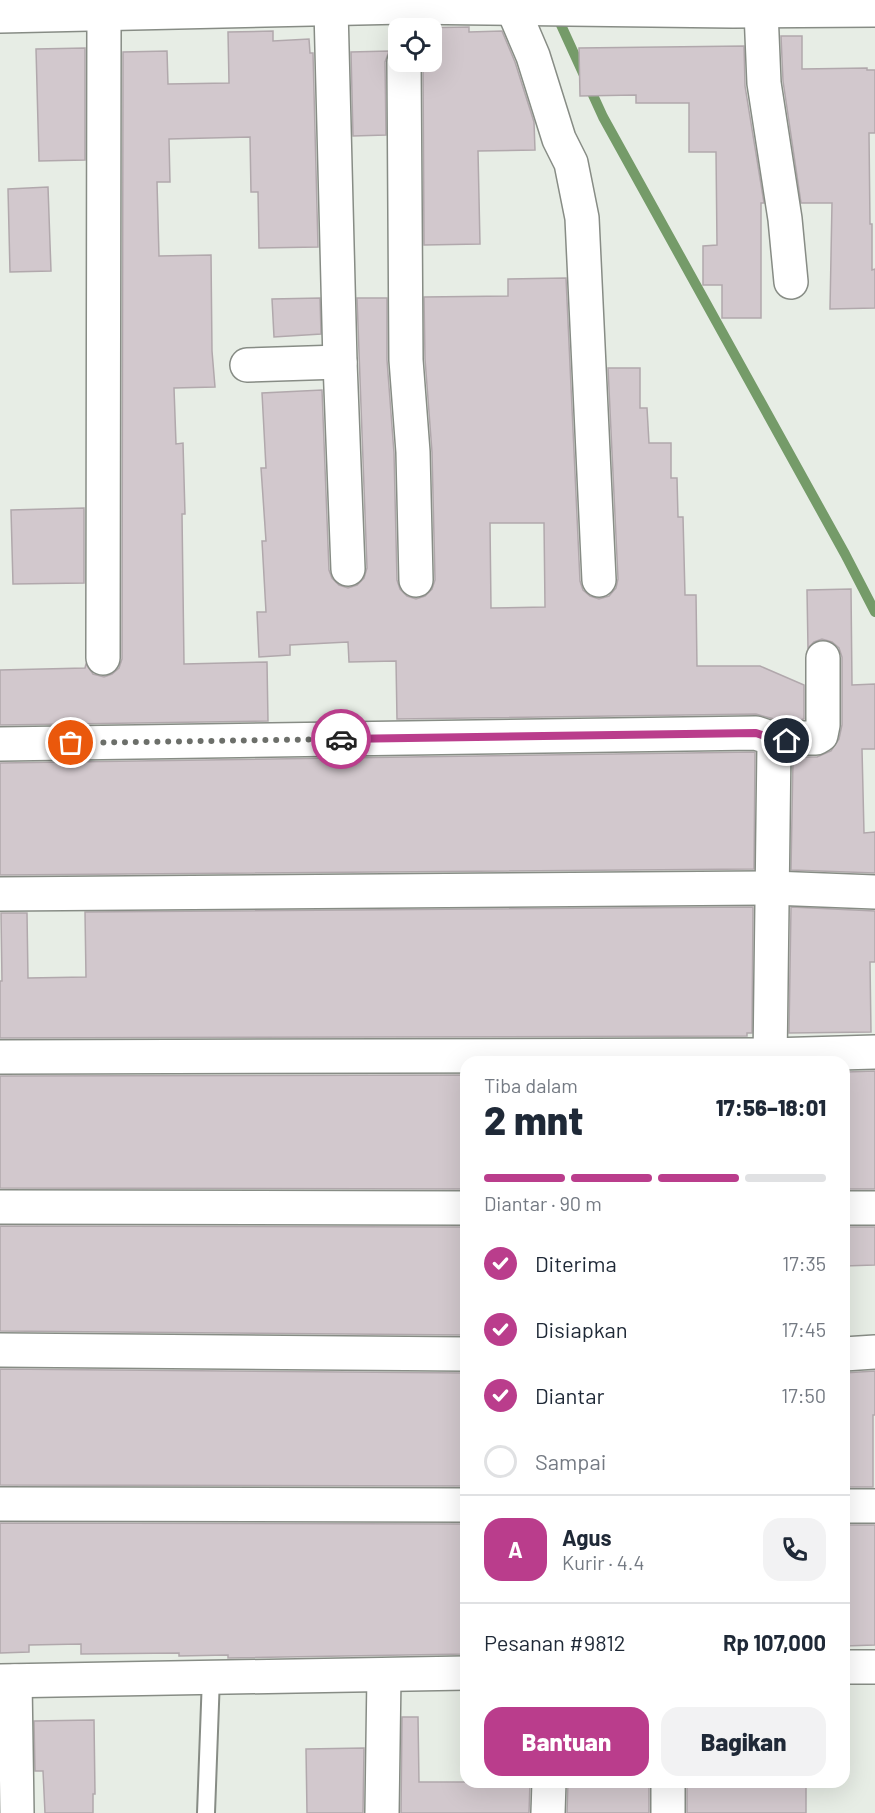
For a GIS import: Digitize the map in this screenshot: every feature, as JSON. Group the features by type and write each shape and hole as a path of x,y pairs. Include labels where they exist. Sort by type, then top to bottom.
{"street":[{"path":"0,16 57,7 104,14 188,6 331,9 369,4 404,18 540,9 743,7 875,10"},
{"path":"743,7 764,83 785,219 791,282"},
{"path":"331,9 348,569"},
{"path":"540,9 533,56 559,139 571,163 582,218 598,580"},
{"path":"103,658 104,14"},
{"path":"404,72 406,360 413,452 416,580"},
{"path":"247,365 340,363"},
{"path":"774,745 800,738 816,738 821,735 824,658"},
{"path":"0,744 756,733 768,737 774,745 770,1056"},
{"path":"0,894 772,888 875,892"},
{"path":"805,1056 875,1052"},
{"path":"0,1057 460,1058"},
{"path":"0,1207 460,1208"},
{"path":"850,1208 875,1208"},
{"path":"0,1350 460,1354"},
{"path":"850,1354 875,1352"},
{"path":"0,1504 460,1505"},
{"path":"850,1506 875,1506"},
{"path":"850,1667 875,1667"},
{"path":"17,1813 8,1681 460,1673"},
{"path":"382,1813 384,1675"},
{"path":"548,1813 549,1788"},
{"path":"668,1788 668,1813"}],"lane":[{"path":"206,1813 211,1677"}],"building":[{"path":"442,27 469,27 469,32 502,31 515,62 534,122 535,150 478,151 480,244 424,245 423,72 442,72"},
{"path":"273,31 273,41 309,39 310,53 313,53 318,247 259,248 258,192 251,192 250,137 169,139 170,182 157,182 159,256 211,255 212,351 215,387 174,388 176,444 183,443 184,664 267,662 268,721 0,725 0,670 85,668 86,664 93,674 104,677 119,668 122,659 123,52 167,51 168,84 229,83 228,32"},
{"path":"781,36 802,36 802,69 867,68 867,70 875,70 875,133 869,133 870,224 872,224 872,270 875,269 875,308 830,309 832,203 801,203 783,81"},
{"path":"744,46 745,86 764,203 761,203 761,318 722,318 722,285 703,285 703,246 717,245 716,152 689,152 689,103 636,103 636,95 580,96 579,48"},
{"path":"85,48 85,160 39,161 36,49"},
{"path":"388,51 385,62 386,135 353,136 351,52"},
{"path":"48,187 51,271 10,272 8,189"},
{"path":"566,278 580,581 583,590 599,599 609,596 616,588 618,579 608,368 640,368 640,408 647,408 649,443 671,443 671,478 677,478 678,517 683,517 685,595 696,595 697,666 760,666 804,685 804,719 781,724 774,719 756,714 397,719 396,661 349,662 348,642 290,645 290,655 259,657 257,612 266,612 262,541 266,541 261,468 266,468 262,393 322,390 329,570 332,578 339,585 348,588 357,585 364,578 367,568 357,298 387,298 387,360 394,453 397,580 400,589 407,596 416,599 425,596 432,589 435,580 432,452 425,359 424,297 508,296 508,279","holes":["490,523 544,523 545,607 491,608"]},
{"path":"320,298 321,334 274,337 272,299"},
{"path":"84,508 84,583 13,584 11,510"},
{"path":"851,589 852,685 875,684 875,749 862,749 864,833 875,832 875,873 791,870 793,759 817,757 831,751 839,739 842,725 842,657 839,648 832,642 822,639 814,642 808,648 807,590"},
{"path":"755,752 754,869 0,875 0,763"},
{"path":"753,907 752,1033 747,1033 747,1036 0,1038 1,913 27,913 28,978 86,977 85,912"},
{"path":"791,907 875,911 875,962 870,962 871,1032 789,1033"},
{"path":"875,1071 875,1189 850,1189 850,1072"},
{"path":"460,1075 460,1189 0,1188 0,1076"},
{"path":"0,1226 460,1227 460,1335 0,1331"},
{"path":"850,1227 875,1227 875,1265 850,1266"},
{"path":"0,1369 460,1373 460,1486 0,1485"},
{"path":"875,1371 873,1487 850,1487 850,1373"},
{"path":"0,1523 460,1524 460,1654 228,1658 228,1655 179,1656 179,1653 81,1654 81,1644 29,1645 29,1652 0,1653"},
{"path":"850,1525 875,1525 875,1645 850,1646"},
{"path":"402,1717 418,1717 419,1782 460,1782 460,1788 530,1788 529,1813 401,1813"},
{"path":"94,1720 93,1813 45,1813 43,1771 35,1771 34,1721"},
{"path":"364,1748 363,1813 307,1813 306,1749"},
{"path":"568,1788 649,1788 649,1813 567,1813"},
{"path":"687,1788 806,1788 806,1813 687,1813"}],"waterway":[{"path":"556,14 603,117 875,612"}],"way so far":[{"path":"71,743 341,739"}],"route":[{"path":"341,739 756,733 768,737 774,745 787,741"}]}
